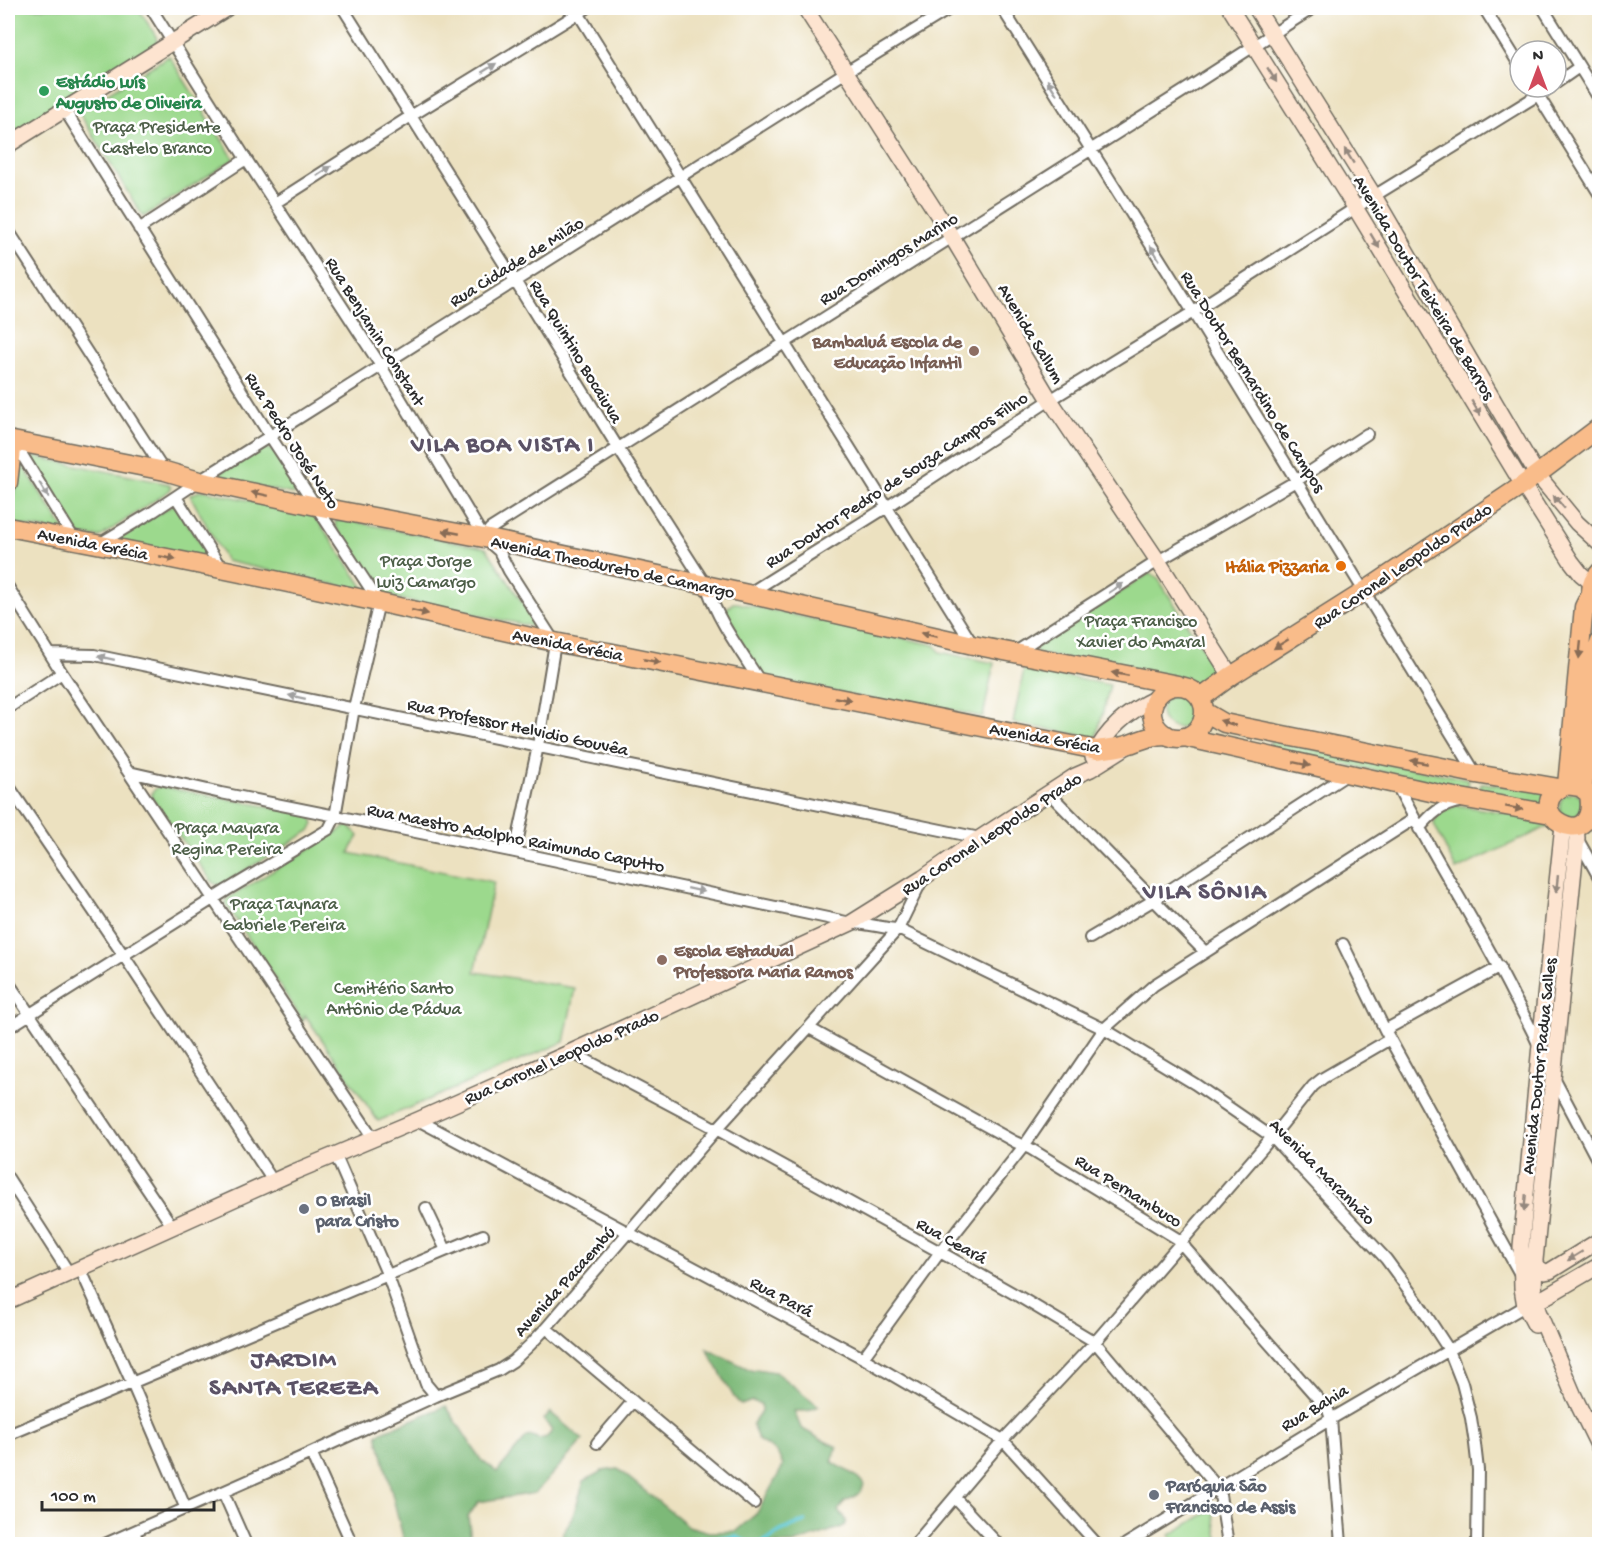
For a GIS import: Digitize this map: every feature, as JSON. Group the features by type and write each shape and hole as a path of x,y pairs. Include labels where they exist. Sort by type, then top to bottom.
{"main road":[{"name":"Rua Coronel Leopoldo Prado","path":"1203,705 1232,676 1365,591 1530,479 1599,427"},
{"name":"Avenida Theodureto de Camargo","path":"9,438 316,506 484,538 974,645 1178,685"},
{"path":"8,483 9,438"},
{"name":"Avenida Grécia","path":"8,527 379,602 555,643 1097,750 1130,744"},
{"path":"1594,583 1592,600 1599,610"},
{"path":"1575,825 1591,810 1580,790 1584,607 1594,583"},
{"path":"1580,790 1599,642"},
{"path":"1575,825 1175,736 1160,731 1152,718 1152,705 1162,691 1178,685 1193,690 1203,705 1224,723 1476,774 1580,790"},
{"path":"1175,736 1196,731 1203,719 1203,705"},
{"path":"1262,755 1267,748 1267,731"},
{"name":"Rua Coronel Leopoldo Prado","path":"1130,744 1148,737 1175,736"},
{"path":"1444,795 1450,768"},
{"path":"1470,801 1476,774"},
{"path":"1575,825 1549,808 1551,797 1580,790"}],"street":[{"name":"Rua Benjamin Constant","path":"151,8 381,366 484,538 499,551 509,571 555,643"},
{"path":"8,145 227,8"},
{"name":"Rua Quintino Bocaiuva","path":"343,8 618,448 708,587 711,599 731,636 761,682"},
{"name":"Avenida Sallum","path":"805,8 952,237 1050,400 1232,676"},
{"name":"Rua Cidade de Milão","path":"99,544 951,8"},
{"name":"Rua Doutor Bernardino de Campos","path":"1002,8 1193,312 1476,774"},
{"name":"Avenida Doutor Teixeira de Barros","path":"1230,8 1530,479 1599,544"},
{"name":"Avenida Doutor Teixeira de Barros","path":"1256,8 1374,196 1530,479 1571,561 1581,574 1594,583"},
{"name":"Rua Domingos Marino","path":"484,538 490,529 1312,8"},
{"path":"1484,8 1508,47"},
{"path":"1543,8 1599,100"},
{"path":"275,203 580,9 680,178 974,645"},
{"path":"1568,75 1579,67"},
{"name":"Rua Doutor Pedro de Souza Campos Filho","path":"748,594 887,507 1050,400 1356,209 1524,99"},
{"path":"1541,99 1599,195"},
{"name":"Rua Pedro José Neto","path":"64,110 270,436 379,602"},
{"path":"139,229 246,159"},
{"path":"8,230 165,471"},
{"path":"1014,653 1158,561 1296,481 1367,434"},
{"path":"9,438 74,539"},
{"path":"176,497 221,569"},
{"path":"8,587 62,673 373,1138"},
{"path":"8,1028 329,829 334,817 354,708 379,602"},
{"path":"515,852 538,746 555,643"},
{"name":"Rua Professor Helvidio Gouvêa","path":"50,654 94,655 980,838"},
{"path":"8,708 62,673"},
{"name":"Rua Coronel Leopoldo Prado","path":"1091,769 1092,758 1116,724 1128,713 1156,698"},
{"name":"Rua Coronel Leopoldo Prado","path":"8,1301 273,1181 571,1052 851,923 923,878 1075,776 1091,769 1130,744"},
{"name":"Rua Maestro Adolpho Raimundo Caputto","path":"129,772 334,817 515,852 851,923 869,923 882,928 898,929"},
{"path":"1090,938 1154,900 1348,774"},
{"path":"8,785 273,1181"},
{"path":"1397,785 1417,824 1500,967 1599,1165"},
{"path":"1049,793 1205,952"},
{"path":"863,1358 940,1252 1024,1146 1104,1029 1145,992 1205,952 1443,807 1456,802 1470,801"},
{"path":"1575,825 1599,879"},
{"name":"Avenida Doutor Padua Salles","path":"1530,1304 1521,1276 1521,1246 1539,1045 1575,825"},
{"name":"Avenida Doutor Padua Salles","path":"1530,1304 1554,1076 1575,825"},
{"name":"Avenida Pacaembú","path":"105,1545 436,1396 499,1370 513,1361 546,1328 717,1129 898,929 923,878"},
{"name":"Avenida Maranhão","path":"898,929 1104,1029 1195,1084 1272,1137 1386,1259 1449,1350 1462,1383 1475,1444 1478,1470 1478,1545"},
{"path":"1342,944 1388,1035 1521,1276"},
{"path":"915,1545 1003,1440 1095,1342 1272,1137 1313,1086 1388,1035 1500,967"},
{"path":"8,982 172,1226"},
{"name":"Rua Pernambuco","path":"809,1028 1024,1146 1181,1242 1328,1410 1331,1419 1341,1545"},
{"name":"Rua Ceará","path":"571,1052 717,1129 940,1252 1095,1342 1218,1488"},
{"name":"Rua Pará","path":"418,1120 863,1358 1003,1440 1097,1545"},
{"path":"335,1154 388,1276 426,1384 436,1396"},
{"path":"8,1178 75,1270 132,1383 186,1509"},
{"path":"426,1208 446,1250"},
{"path":"8,1435 483,1235"},
{"path":"1534,1266 1545,1272 1550,1271 1599,1240"},
{"name":"Rua Bahia","path":"1126,1545 1331,1419 1599,1265"},
{"path":"1550,1271 1548,1277 1550,1284 1559,1289"},
{"path":"1530,1304 1599,1449"},
{"path":"546,1328 754,1503"},
{"path":"597,1443 633,1401"},
{"path":"311,1453 352,1545"},
{"path":"1218,1488 1228,1545"},
{"path":"224,1492 246,1545"},
{"path":"955,1498 998,1545"},
{"path":"134,1532 139,1545"}],"green space":[{"name":"Estádio Luís Augusto de Oliveira","path":"8,8 138,8 157,41 154,46 8,137"},
{"name":"Praça Presidente Castelo Branco","path":"169,56 234,159 143,217 78,111"},
{"path":"264,448 270,449 280,458 288,470 297,493 209,478"},
{"path":"16,455 66,532 8,524 8,508 15,491"},
{"path":"26,455 169,484 171,488 100,537 75,535"},
{"name":"Praça Jorge Luiz Camargo","path":"202,490 314,515 364,591 226,561 190,495"},
{"path":"175,504 210,558 112,542 173,505"},
{"name":"Praça Jorge Luiz Camargo","path":"341,519 486,548 534,620 531,626 380,595 336,527 335,522"},
{"name":"Praça Francisco Xavier do Amaral","path":"1150,573 1157,577 1218,672 1219,678 1203,686 1036,653 1036,648 1040,644"},
{"path":"733,603 935,645 940,652 994,663 983,717 948,709 940,713 762,678 723,618 726,609"},
{"path":"1024,669 1110,685 1096,738 1013,723"},
{"path":"1178,694 1190,699 1195,711 1190,723 1178,728 1166,723 1161,711 1166,699"},
{"path":"1269,741 1469,779 1467,789 1273,750"},
{"path":"1482,783 1544,790 1546,805 1481,794 1479,789"},
{"name":"Praça Mayara Regina Pereira","path":"159,786 307,814 311,816 314,824 311,830 218,885 213,883 152,798 152,792"},
{"path":"1577,793 1584,802 1577,816 1571,817 1563,814 1560,803 1565,794"},
{"path":"1457,805 1548,820 1553,824 1456,870 1434,824 1440,814"},
{"name":"Cemitério Santo Antônio de Pádua","path":"347,826 359,836 349,853 494,882 475,972 575,988 564,1042 378,1121 305,1015 303,1021 225,903 228,898"},
{"path":"707,1349 753,1371 756,1369 775,1372 819,1406 807,1411 794,1411 801,1428 837,1447 832,1462 856,1476 864,1484 858,1494 844,1502 838,1511 845,1518 846,1524 793,1544 558,1544 574,1513 584,1481 602,1471 618,1469 688,1526 709,1532 736,1531 757,1513 783,1466 777,1452 759,1441 752,1425 761,1412 761,1404 752,1401 741,1405 734,1397"},
{"path":"446,1406 481,1460 497,1472 527,1437 532,1436 539,1439 547,1437 552,1431 544,1419 550,1412 583,1440 535,1493 478,1502 468,1517 471,1538 482,1544 405,1544 377,1434"},
{"path":"1213,1509 1219,1544 1174,1544 1170,1535"}],"waterway":[{"path":"691,1544 698,1539 736,1537 747,1542 762,1543 783,1530 805,1521"}],"place":[{"name":"Estádio Luís Augusto de Oliveira","path":"44,91"},
{"name":"Bambaluá Escola de Educação Infantil","path":"974,351"},
{"name":"Itália Pizzaria","path":"1341,566"},
{"name":"Escola Estadual Professora Maria Ramos","path":"662,960"},
{"name":"O Brasil para Cristo","path":"304,1209"},
{"name":"Paróquia São Francisco de Assis","path":"1154,1495"}],"district":[{"name":"VILA BOA VISTA I","path":"503,443"},
{"name":"VILA SÔNIA","path":"1205,890"},
{"name":"JARDIM SANTA TEREZA","path":"294,1372"}],"park label":[{"name":"Praça Taynara Gabriele Pereira","path":"284,913"}]}
